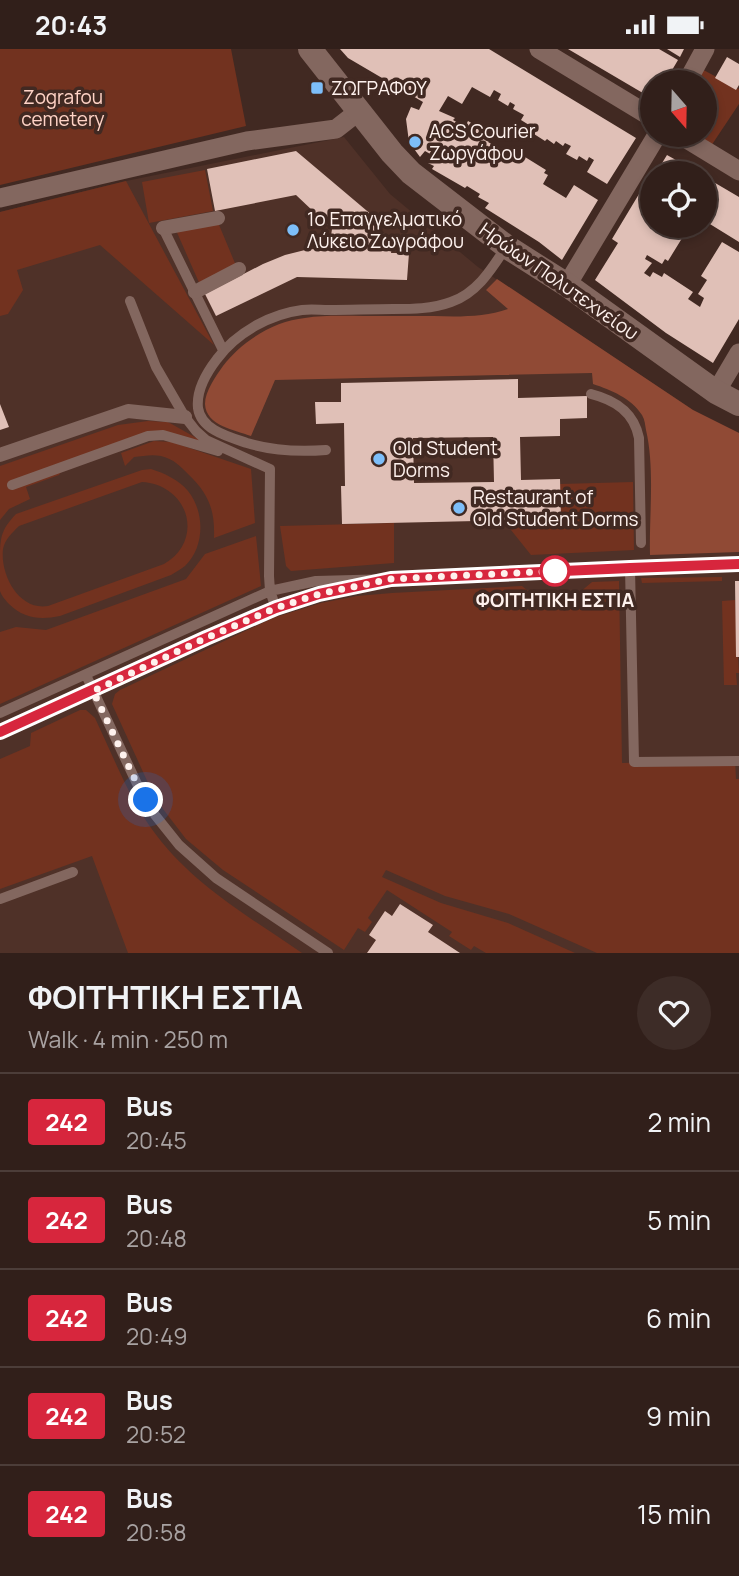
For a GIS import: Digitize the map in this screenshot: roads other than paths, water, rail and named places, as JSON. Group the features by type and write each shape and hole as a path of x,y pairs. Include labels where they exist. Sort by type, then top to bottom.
{"street":[{"name":"Ηρώων Πολυτεχνείου","path":"310,49 392,153 411,173 507,247 567,285 716,392 739,404"},
{"path":"539,49 640,110"},
{"path":"694,70 705,49"},
{"path":"0,198 247,141 336,129 359,111"},
{"path":"567,285 650,147"},
{"path":"700,147 739,171"},
{"path":"163,228 218,218"},
{"path":"195,292 239,269"},
{"path":"716,392 739,353"},
{"path":"0,455 128,411 185,417"}],"lane":[{"path":"163,228 223,350"},
{"path":"326,450 273,449 222,434 209,426 198,411 198,401 204,380 223,350 241,334 256,326 302,310 413,309 448,303 459,299 477,286 507,247"},
{"path":"130,301 156,367 196,431 206,440 271,468 270,591 276,608"},
{"path":"591,394 614,402 626,410 638,429 642,543"},
{"path":"12,485 148,436 163,435 256,462"},
{"path":"0,713 270,591 316,581 739,564"},
{"path":"630,568 634,762 739,761"},
{"path":"0,733 276,608 319,594 391,579"},
{"path":"86,675 138,786 155,815 179,845 216,878 328,953"},
{"path":"0,899 73,872"}],"place":[{"name":"ΖΩΓΡΑΦΟΥ","path":"317,88"},
{"name":"ACS Courier Ζωργάφου","path":"415,142"},
{"name":"1ο Επαγγελματικό Λύκειο Ζωγράφου","path":"293,230"},
{"name":"Old Student Dorms","path":"379,459"},
{"name":"Restaurant of Old Student Dorms","path":"459,508"},
{"name":"ΦΟΙΤΗΤΙΚΗ ΕΣΤΙΑ","path":"555,571"}],"park label":[{"name":"Zografou cemetery","path":"63,108"}]}
